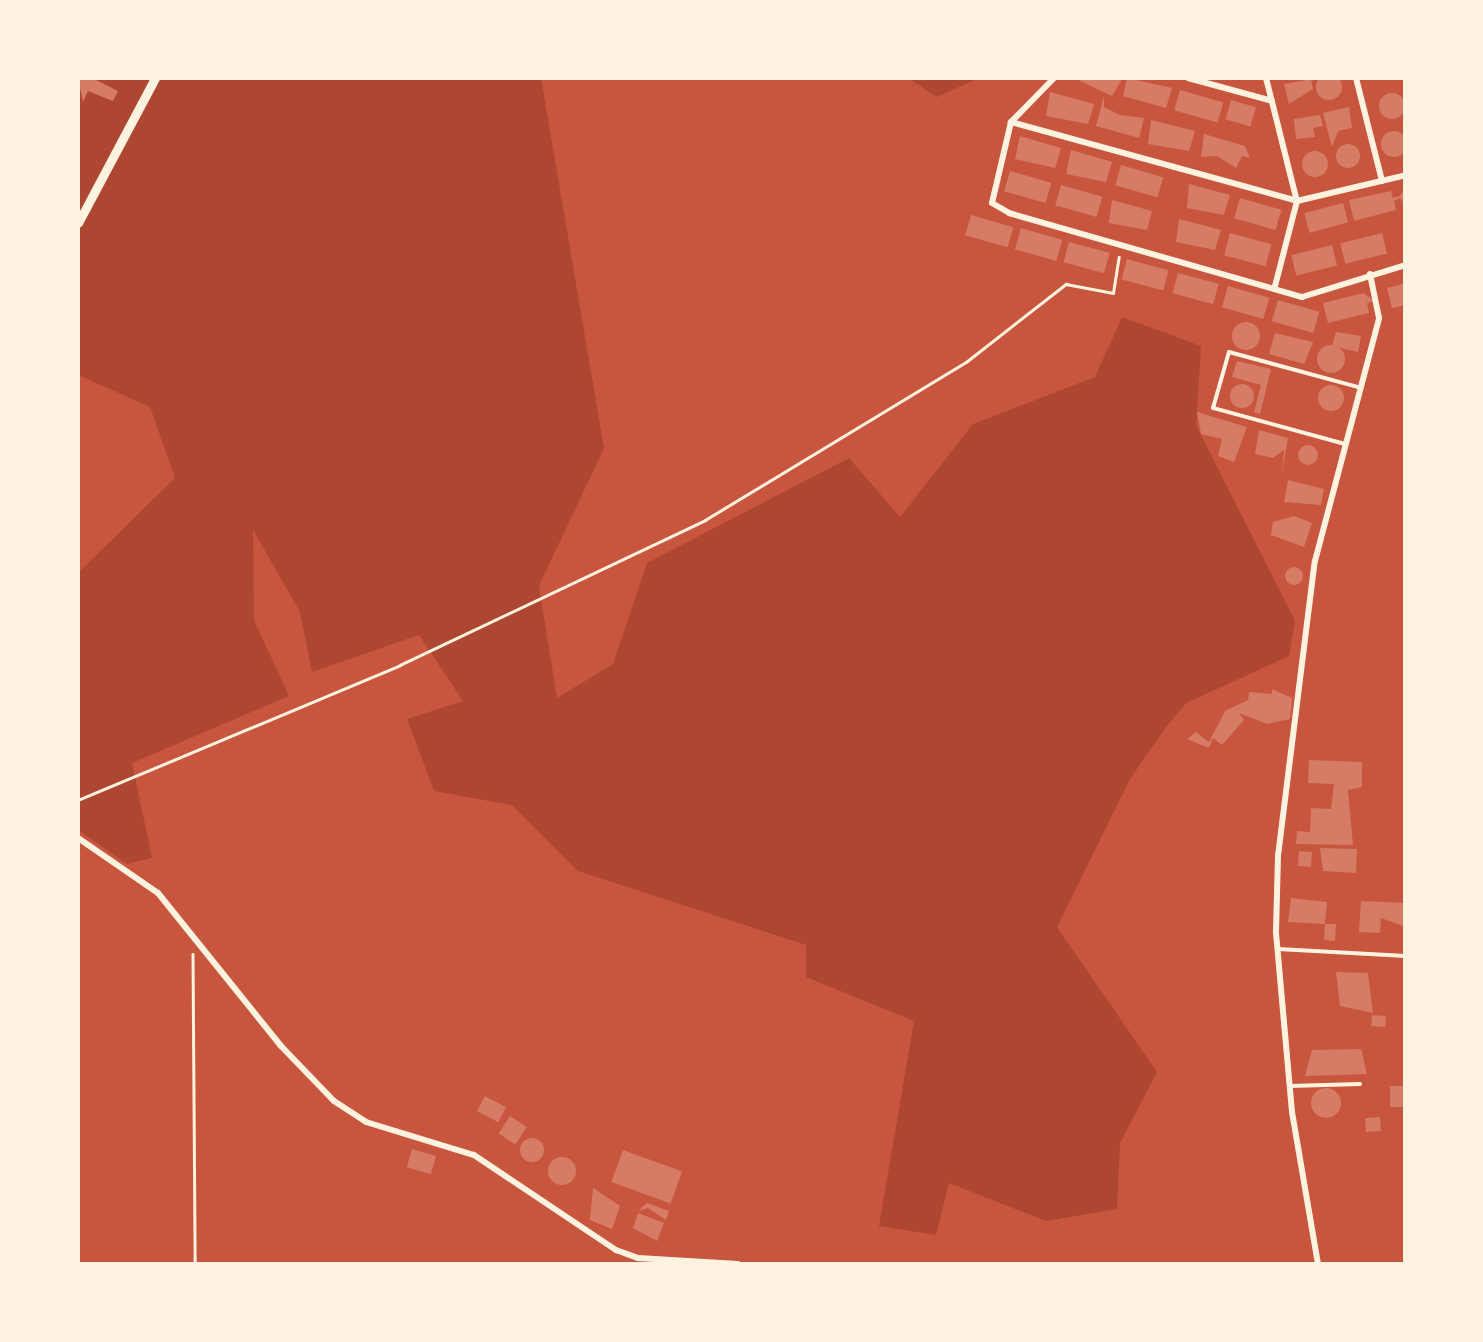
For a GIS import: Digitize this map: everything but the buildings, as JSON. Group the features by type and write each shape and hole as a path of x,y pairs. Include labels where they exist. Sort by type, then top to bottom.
{"street":[{"path":"78,222 155,78"},
{"path":"1054,78 1012,122 992,203 1302,296 1406,265"},
{"path":"1188,78 1272,101"},
{"path":"1266,78 1297,201 1275,286"},
{"path":"1356,78 1382,181"},
{"path":"1012,122 1297,201 1406,175"},
{"path":"1318,1264 1290,1086 1278,949 1278,856 1315,560 1379,318 1370,274"},
{"path":"78,838 158,893 281,1046 334,1101 366,1122 474,1155 616,1250 638,1258 738,1264"}],"lane":[{"path":"1344,444 1213,408 1229,352 1358,387"},
{"path":"1278,949 1406,956"},
{"path":"1290,1086 1360,1084"}],"path":[{"path":"78,800 400,665 705,520 966,362 1066,284 1113,293 1122,245"},
{"path":"193,932 195,1264"}],"shaded area":[{"path":"78,78 541,78 604,448 539,586 557,698 613,664 647,563 849,458 900,517 973,424 1095,377 1122,317 1201,346 1196,425 1295,621 1289,656 1186,703 1166,727 1130,779 1057,927 1157,1072 1120,1143 1117,1209 1046,1221 949,1183 936,1235 879,1226 914,1021 806,977 806,945 578,871 512,805 434,791 407,719 463,701 419,635 312,672 300,612 253,530 254,620 289,696 132,763 152,858 127,864 78,830 78,573 175,478 150,407 78,375"},
{"path":"908,78 979,78 937,97"}]}
